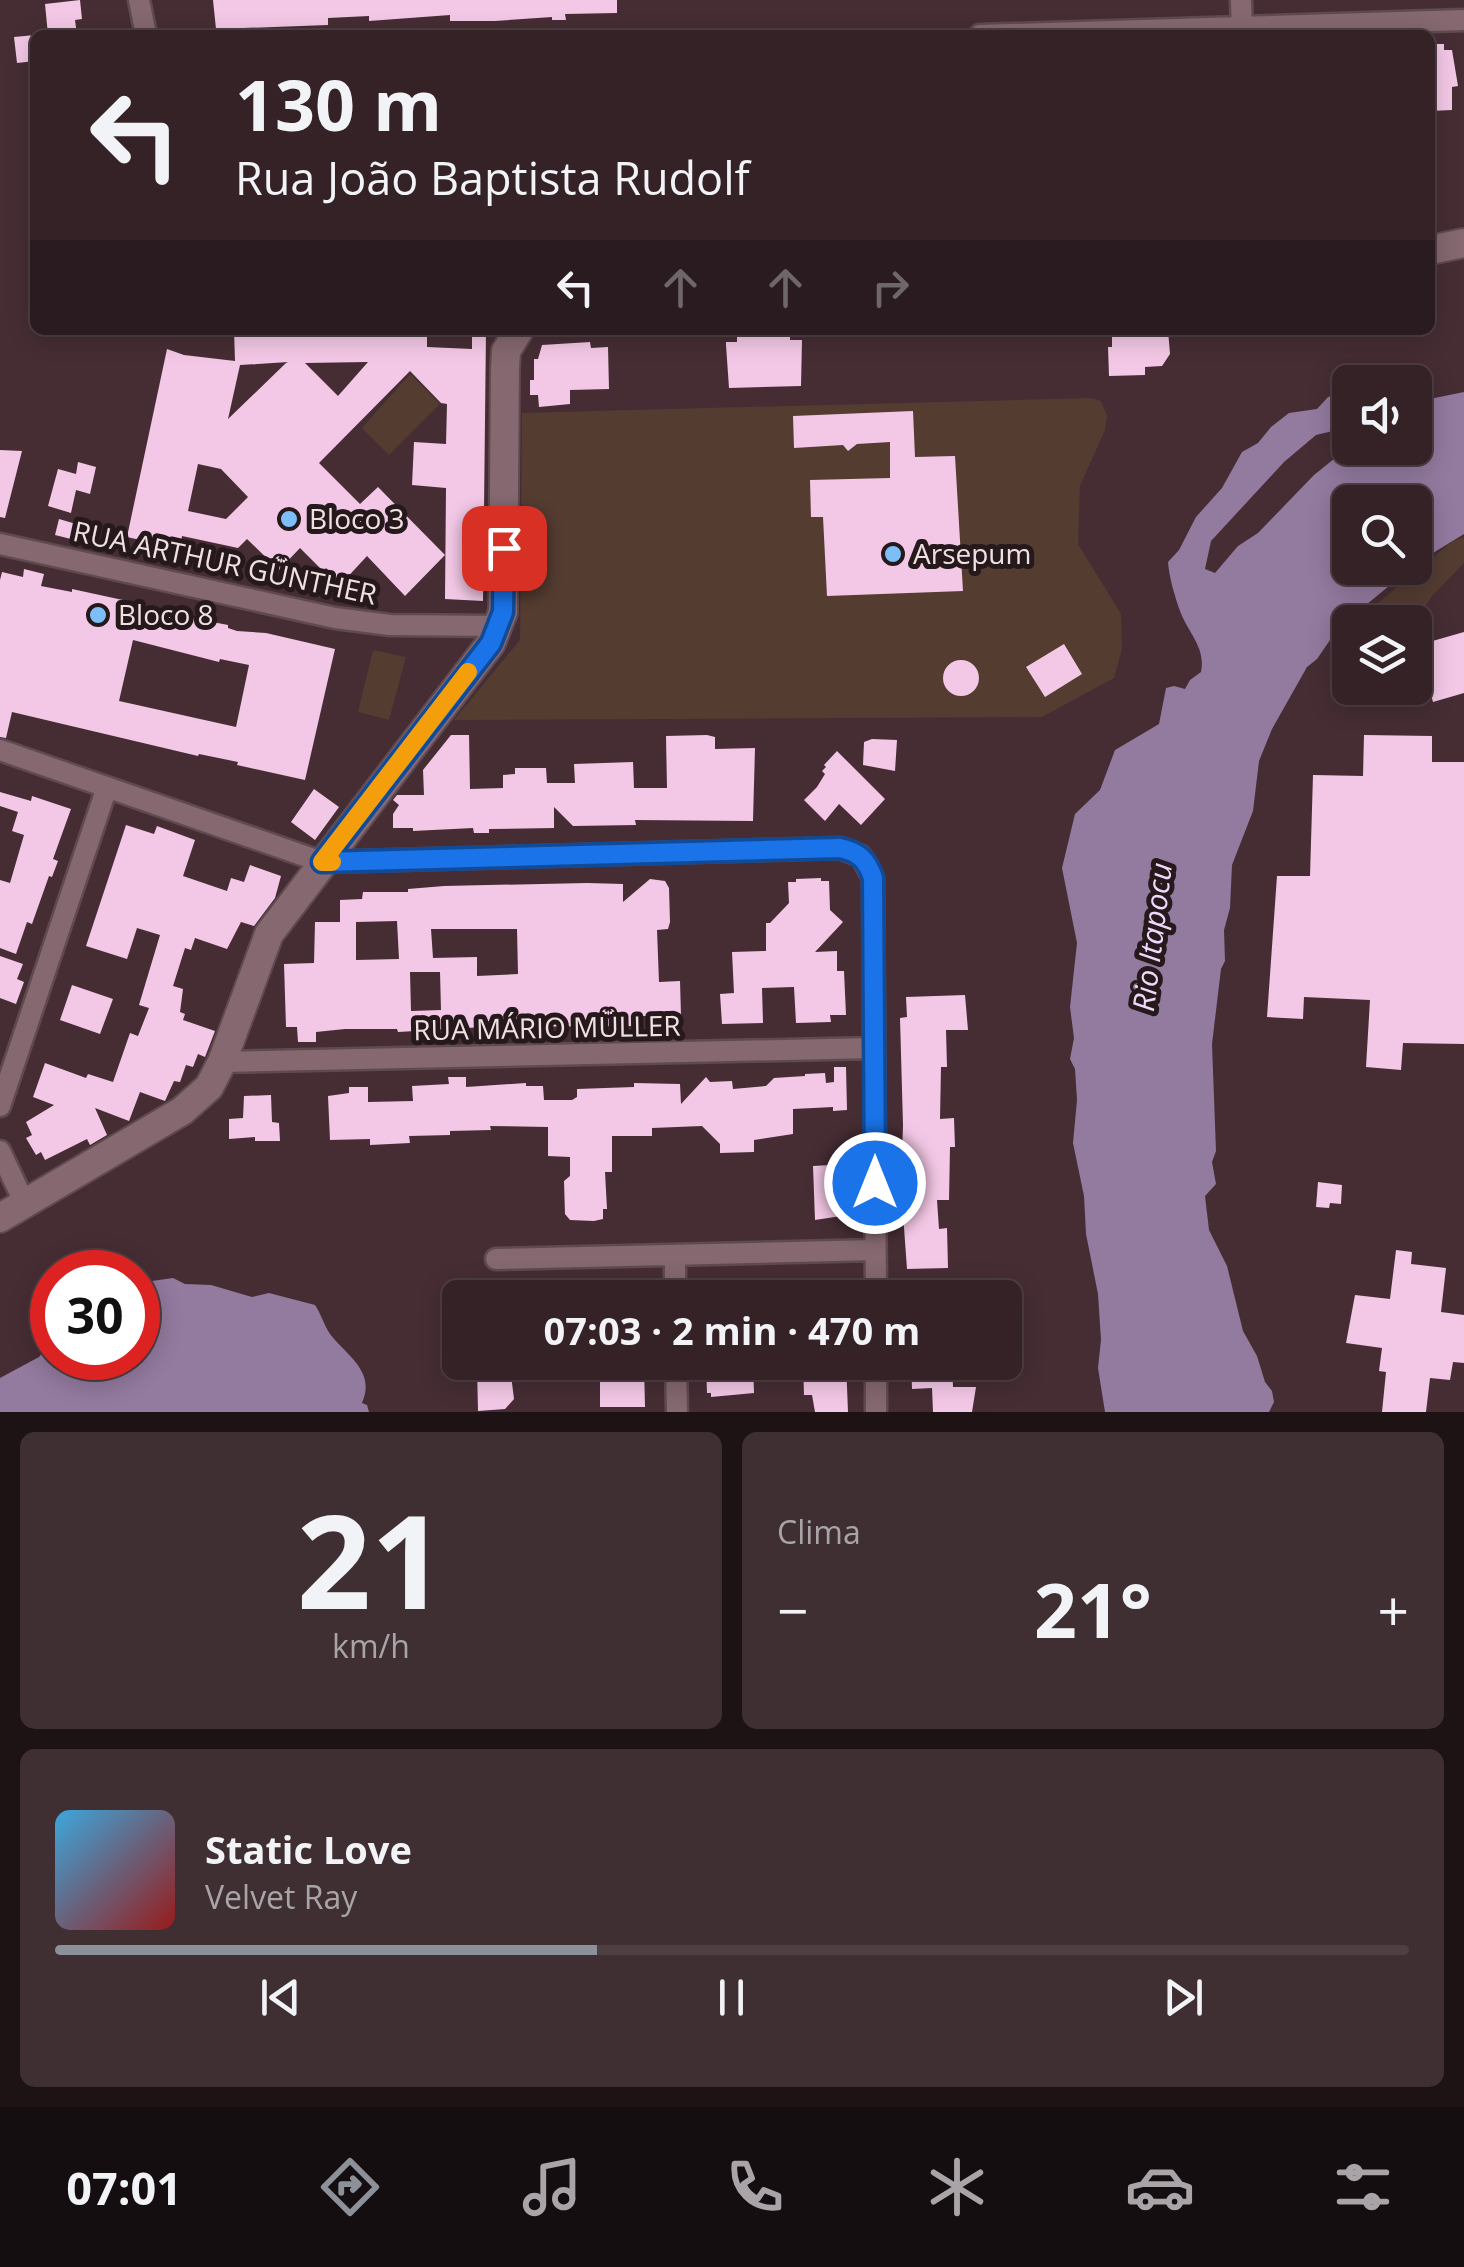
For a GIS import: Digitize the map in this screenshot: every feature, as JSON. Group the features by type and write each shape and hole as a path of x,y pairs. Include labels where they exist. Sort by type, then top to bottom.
{"main road":[{"path":"1435,249 1464,243"},
{"path":"0,1218 191,1105 209,1087 222,1062 263,944 491,643 503,612 505,368 506,351 516,335"}],"street":[{"path":"139,0 145,30"},
{"path":"1241,0 1242,30"},
{"path":"1262,30 1464,20"},
{"name":"RUA ARTHUR GÜNTHER","path":"0,544 335,618 390,625 499,626"},
{"path":"0,750 322,862 840,848 861,856 873,878 876,1280"},
{"path":"0,1106 107,788"},
{"name":"RUA MÁRIO MÜLLER","path":"222,1062 874,1048"},
{"path":"0,1152 25,1204"},
{"path":"496,1259 875,1250"},
{"path":"675,1255 675,1280"},
{"path":"676,1380 676,1412"},
{"path":"876,1380 876,1412"}],"shaded area":[{"path":"410,374 440,404 389,455 362,428"},
{"name":"Arsepum","path":"1090,398 1101,401 1107,416 1105,430 1080,486 1078,544 1121,614 1122,649 1114,678 1042,717 454,720 520,640 522,413"},
{"path":"1464,537 1464,563 1426,605 1376,605 1400,585 1432,585 1432,558"},
{"path":"373,650 406,657 389,720 358,712"}],"water":[{"name":"Rio Itapocu","path":"1464,392 1464,534 1432,554 1432,485 1332,485 1332,585 1390,585 1366,605 1332,605 1332,637 1307,667 1259,761 1253,811 1232,865 1230,908 1224,930 1225,961 1212,1044 1216,1151 1212,1162 1216,1184 1205,1196 1209,1230 1227,1266 1243,1331 1274,1402 1269,1412 1105,1412 1098,1368 1098,1294 1073,1143 1077,1100 1075,1069 1070,1059 1074,1038 1070,1007 1077,943 1062,868 1075,814 1100,790 1115,750 1159,724 1166,688 1185,689 1201,672 1201,655 1180,611 1168,562 1196,517 1222,488 1242,452 1258,443 1289,413 1317,409 1332,396 1332,431 1316,435 1284,462 1211,541 1205,569 1215,573 1238,546 1258,533 1332,460 1332,465 1432,465 1432,399"},
{"path":"173,1278 185,1284 211,1285 252,1297 269,1293 315,1305 330,1334 363,1373 362,1403 369,1412 0,1412 0,1378 30,1362 30,1380 160,1380 160,1280"}],"building":[{"path":"80,0 82,19 75,20 76,30 48,30 45,4"},
{"path":"213,0 617,0 617,13 565,14 566,20 552,17 495,21 450,21 450,15 369,21 369,16 328,18 328,25 216,29"},
{"path":"30,35 30,62 17,63 14,37"},
{"path":"1435,44 1452,50 1458,86 1452,87 1452,110 1435,111"},
{"path":"234,335 427,335 427,347 472,349 472,335 486,335 483,601 445,599 446,488 412,485 414,442 446,444 447,404 441,403 410,371 319,463 360,504 378,487 445,555 405,596 367,556 342,583 300,548 279,570 247,539 238,548 182,536 180,549 127,537 167,349 235,361","holes":["288,362 228,419 240,365","368,362 338,396 305,363","198,464 221,469 248,497 226,519 188,511"]},
{"path":"737,335 790,335 790,340 802,340 801,386 729,388 726,342 737,342"},
{"path":"1112,335 1168,335 1170,354 1162,366 1145,367 1145,375 1109,376 1108,347 1112,347"},
{"path":"590,342 591,348 608,347 609,389 570,390 570,404 539,407 538,395 530,395 530,380 534,380 534,359 538,359 542,345"},
{"name":"Arsepum","path":"913,411 915,457 955,456 963,591 827,596 823,517 811,517 810,480 890,478 890,442 857,444 848,451 843,445 794,448 793,416"},
{"path":"0,450 22,451 5,518 0,517"},
{"path":"78,462 96,467 90,494 76,490 71,513 48,506 58,469 76,474"},
{"path":"59,519 83,526 79,541 55,535"},
{"path":"24,569 44,574 41,586 72,589 132,602 140,608 228,625 237,631 266,633 335,649 305,780 12,712 6,738 0,737 0,580 2,572 23,577","holes":["133,640 219,662 220,659 249,665 236,727 119,701"]},
{"path":"1464,632 1464,693 1433,702 1432,641"},
{"path":"1064,644 1082,674 1045,697 1026,667"},
{"path":"961,660 974,665 979,678 974,691 961,696 948,691 943,678 948,665"},
{"path":"451,735 469,735 470,789 503,788 503,775 515,774 515,768 546,768 547,783 575,783 574,764 633,762 634,788 667,788 666,736 707,735 715,737 715,749 755,748 753,821 635,820 636,825 573,826 554,807 554,828 489,829 489,833 474,833 473,828 393,828 393,814 399,805 393,800 397,795 424,795 423,770"},
{"path":"1364,735 1432,736 1432,762 1464,762 1464,1044 1403,1043 1401,1070 1366,1067 1370,1000 1304,997 1303,1019 1267,1017 1277,876 1310,876 1313,775 1363,776"},
{"path":"897,740 895,771 863,765 864,742"},
{"path":"837,751 885,799 861,825 839,804 825,821 804,800 817,787 825,774 824,765"},
{"path":"314,789 339,807 315,840 291,822"},
{"path":"0,792 31,801 32,796 71,809 53,859 58,861 52,877 49,876 32,924 27,922 16,954 0,948 0,880 10,883 24,835 12,831 18,812 0,806"},
{"path":"126,825 154,834 157,826 195,840 183,876 227,891 231,878 244,882 250,865 281,876 275,898 254,926 241,922 227,949 195,938 191,950 185,948 173,986 183,989 183,1020 215,1031 205,1057 198,1054 193,1067 186,1065 180,1082 174,1081 165,1101 140,1092 129,1121 95,1108 107,1135 90,1145 87,1139 45,1160 41,1152 36,1155 26,1138 32,1135 26,1122 54,1105 33,1097 45,1063 86,1078 88,1074 113,1082 130,1033 138,1036 149,1008 139,1005 160,935 137,928 127,959 86,946"},
{"path":"821,878 829,881 830,910 843,922 815,952 837,951 837,971 844,971 846,1015 830,1015 831,1022 796,1023 794,987 762,988 763,1023 722,1024 720,994 734,993 732,952 766,951 766,923 789,903 788,882"},
{"path":"650,879 665,881 669,888 668,929 657,930 659,982 680,981 681,1016 639,1016 639,1026 398,1032 345,1029 316,1032 316,1042 298,1042 297,1027 286,1027 284,964 314,963 315,922 340,922 340,900 362,899 363,892 408,892 444,886 587,883 623,884 623,902","holes":["397,921 399,959 356,960 356,922","431,929 517,929 518,974 477,976 477,957 433,958","410,972 440,972 441,1010 411,1011"]},
{"path":"0,956 23,964 17,979 24,982 16,1004 0,998"},
{"path":"72,985 113,999 100,1034 60,1020"},
{"path":"965,995 968,1030 946,1030 947,1067 941,1067 940,1119 954,1118 949,1200 937,1200 939,1229 947,1228 948,1268 907,1269 901,1186 900,1018 907,1017 906,997"},
{"path":"834,1067 846,1067 847,1110 793,1109 793,1134 754,1140 754,1152 720,1153 720,1144 702,1126 652,1128 652,1136 612,1136 612,1172 605,1172 607,1209 603,1209 603,1219 594,1221 570,1220 565,1214 564,1181 570,1176 570,1157 548,1156 548,1127 490,1126 491,1130 409,1136 410,1143 370,1145 370,1139 330,1140 328,1096 349,1093 349,1087 368,1087 368,1102 413,1101 412,1086 449,1084 448,1077 466,1077 466,1087 526,1083 543,1086 544,1100 572,1100 577,1097 577,1089 634,1087 634,1083 680,1084 681,1104 706,1077 710,1082 732,1081 733,1089 766,1086 774,1078 805,1074 825,1073 826,1083 834,1082"},
{"path":"271,1095 272,1122 279,1123 280,1141 255,1141 255,1137 229,1139 229,1119 243,1118 244,1096"},
{"path":"830,1165 830,1178 847,1177 848,1215 815,1220 813,1166"},
{"path":"1318,1182 1342,1185 1341,1204 1316,1207"},
{"path":"1396,1250 1412,1252 1411,1264 1446,1268 1441,1312 1464,1315 1464,1363 1453,1362 1450,1380 1430,1378 1426,1412 1382,1412 1386,1372 1379,1371 1382,1348 1346,1343 1355,1295 1390,1299"},
{"path":"477,1380 512,1380 514,1399 505,1409 478,1411"},
{"path":"600,1380 644,1380 645,1407 600,1407"},
{"path":"707,1380 754,1380 754,1393 711,1397"},
{"path":"804,1380 847,1380 848,1412 815,1412 812,1395 804,1395"},
{"path":"912,1380 953,1380 953,1387 976,1387 972,1412 933,1412 932,1388 912,1389"}],"slow traffic":[{"path":"332,862 322,862 468,672"}],"place":[{"name":"Bloco 3","path":"289,519"},
{"name":"Arsepum","path":"893,554"},
{"name":"Bloco 8","path":"98,615"}],"route":[{"path":"504,548 503,612 491,643 322,862 852,850 869,866 873,878 875,1183"}]}
